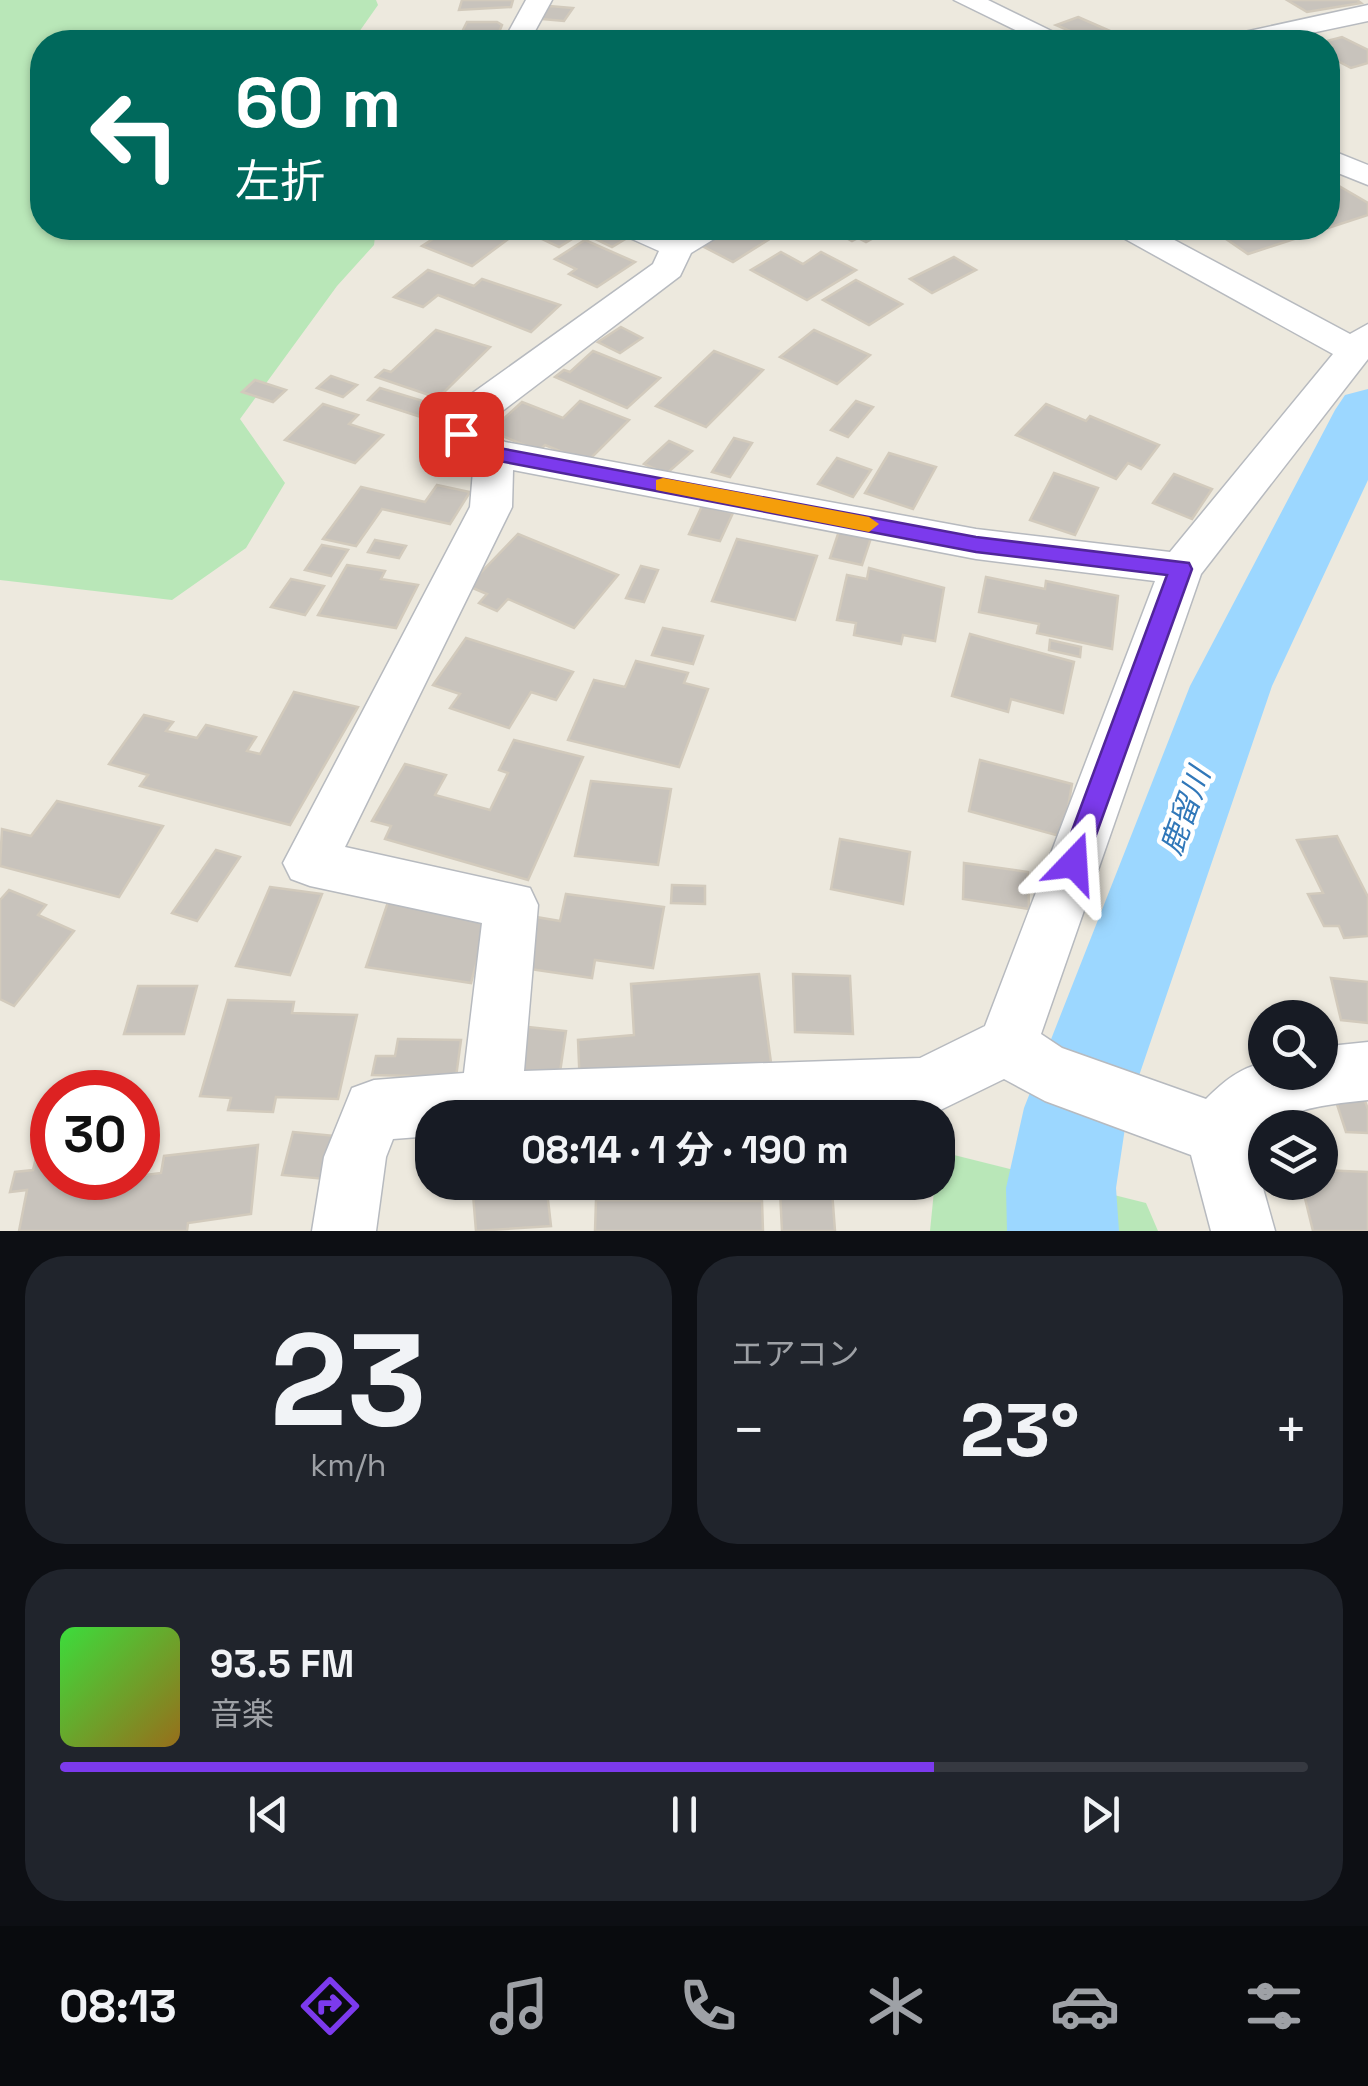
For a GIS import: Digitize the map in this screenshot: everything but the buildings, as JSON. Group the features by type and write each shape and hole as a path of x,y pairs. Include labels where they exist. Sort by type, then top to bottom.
{"street":[{"path":"523,30 539,0"},
{"path":"967,0 1033,30"},
{"path":"1292,30 1368,14"},
{"path":"1340,163 1368,176"},
{"path":"662,240 678,247"},
{"path":"692,240 678,247 668,270 460,422 461,434 494,453 976,544 1181,569"},
{"path":"1026,1059 1181,569 1360,343 1153,240"},
{"path":"492,1100 511,905 310,863 491,507 494,453"},
{"path":"554,1100 924,1088 1026,1059 1190,1123 1243,1231"},
{"path":"1190,1123 1253,1095 1326,1076 1368,1070"},
{"path":"344,1231 355,1158 374,1110 415,1107"}],"green space":[{"path":"0,0 376,0 378,5 360,30 30,30 30,240 375,240 240,419 285,483 246,548 172,600 0,580"},
{"path":"955,1155 1146,1203 1158,1231 930,1231 933,1200 955,1200"}],"waterway":[{"name":"鹿留川","path":"1063,1231 1061,1188 1076,1108 1231,686 1368,410"}],"slow traffic":[{"path":"663,485 869,524"}],"route":[{"path":"461,434 494,453 976,544 1181,569 1074,863"}]}
